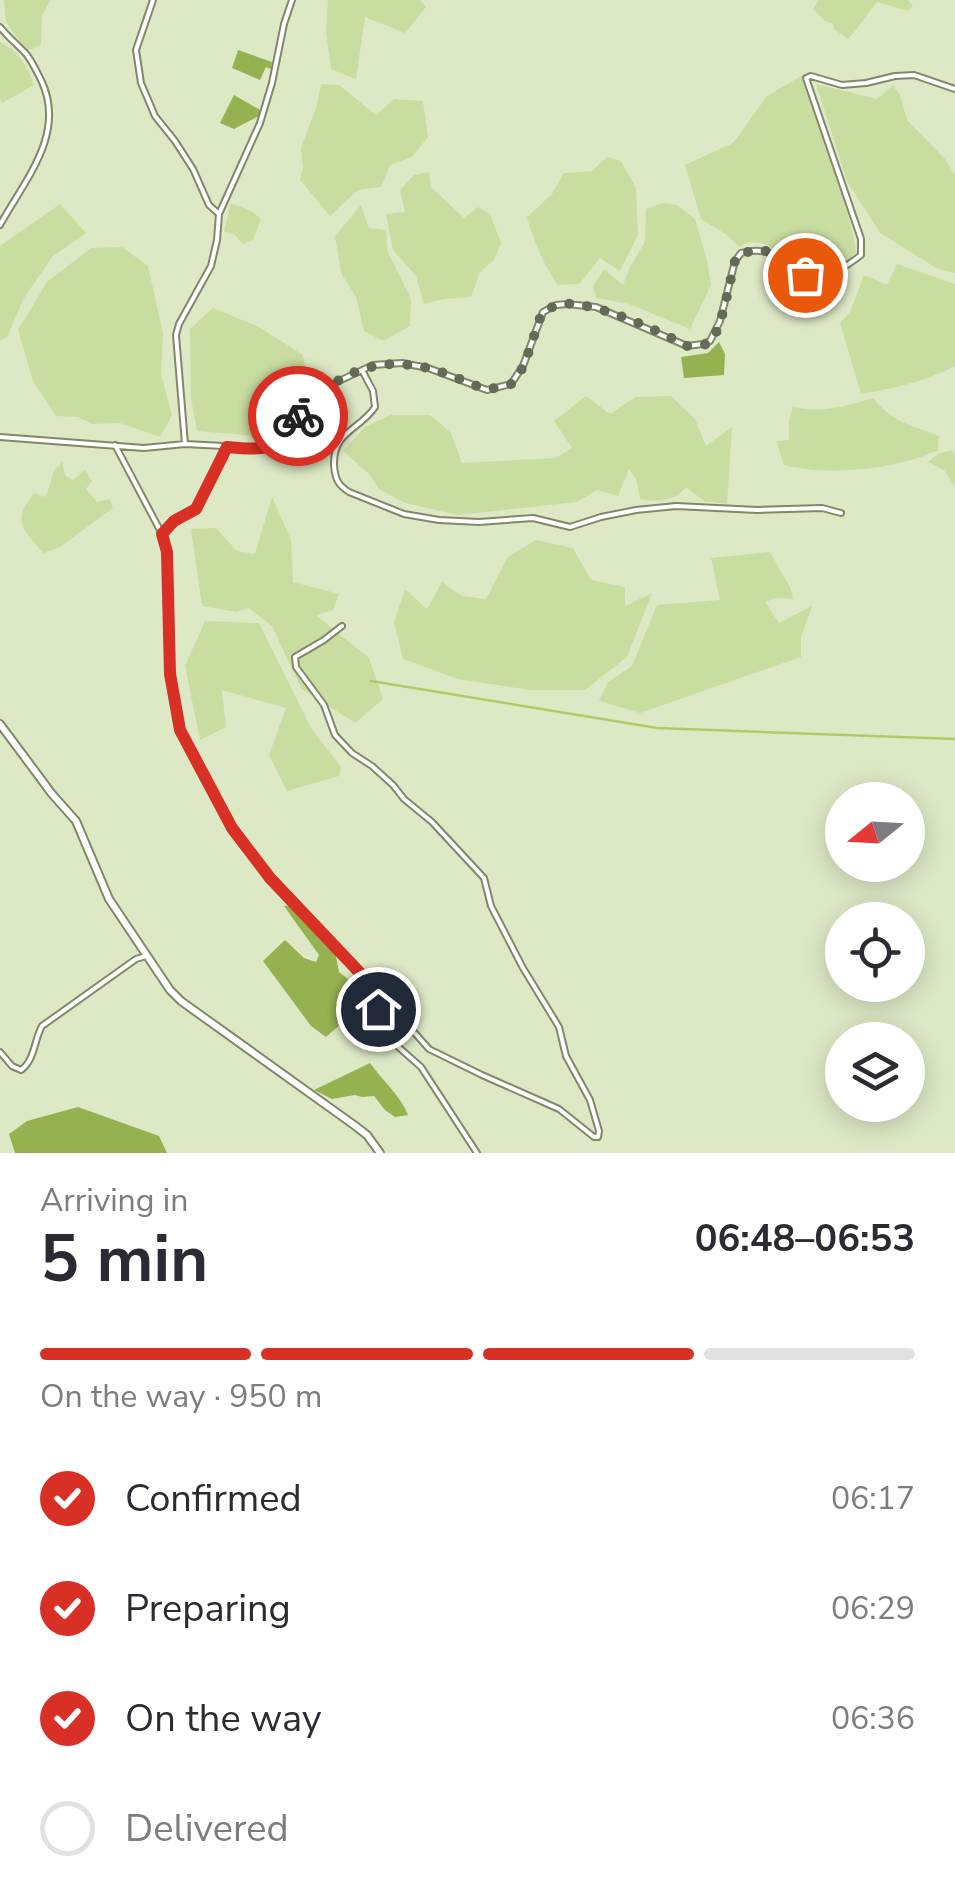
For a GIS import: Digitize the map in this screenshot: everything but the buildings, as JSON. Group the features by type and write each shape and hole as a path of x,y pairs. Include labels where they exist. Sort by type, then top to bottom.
{"street":[{"path":"153,0 135,56 144,94 218,214"},
{"path":"185,444 176,336 211,266 218,214 265,109 292,0"},
{"path":"0,27 26,55 40,78 50,123 39,159 0,225"},
{"path":"0,437 144,448 185,444 272,446 282,440 324,388 388,363 439,371 487,390 511,384 524,366 542,312 556,305 596,308 687,346 703,344 710,341 720,321 735,261 741,253 764,250 815,277 840,270 861,254 861,239 806,78 842,85 914,75 955,89"},
{"path":"362,370 374,392 375,407 349,430 335,450 336,480 349,492 404,514 479,522 534,518 570,528 601,517 676,506 822,508 841,513"},
{"path":"115,445 162,534 167,552 170,674 180,730 232,828 270,878 362,975 395,1044 421,1067 477,1153"},
{"path":"162,534 174,521 196,509 227,447"},
{"path":"342,626 295,657 296,667 324,706 335,735 394,785 484,878 491,906 559,1028 566,1056 590,1100 598,1137 559,1110 429,1049 405,1022 374,1002"},
{"path":"0,724 76,820 109,899 170,990 354,1125 380,1153"},
{"path":"0,1052 21,1070 31,1059 42,1026 136,959 148,956"}],"green space":[{"path":"4,0 51,0 42,15 41,45 27,51 6,22"},
{"path":"328,0 420,0 426,7 405,33 365,17 356,79 331,69 326,32"},
{"path":"819,0 908,0 913,6 908,11 877,2 848,39 813,9"},
{"path":"0,42 22,60 34,85 2,103 0,98"},
{"path":"238,50 272,62 271,69 266,67 260,80 232,68"},
{"path":"801,76 850,221 856,252 840,266 824,270 809,267 766,245 752,242 739,247 701,219 685,165 733,143 767,96"},
{"path":"321,84 339,85 376,115 394,99 423,101 428,137 412,157 390,165 381,187 358,190 330,216 300,180 301,148"},
{"path":"816,84 877,99 893,85 907,120 955,175 955,273 938,269 880,233 847,181"},
{"path":"234,95 260,110 259,116 234,129 220,123"},
{"path":"607,157 621,161 636,188 638,235 620,271 600,258 579,284 558,285 527,217 552,194 564,173 592,171"},
{"path":"429,172 431,187 464,218 478,207 490,214 501,243 494,260 480,272 471,297 424,304 416,276 393,250 386,214 405,212 400,190 414,175"},
{"path":"231,203 261,219 253,240 243,244 224,231"},
{"path":"663,203 677,205 695,219 707,260 711,285 690,329 629,304 596,298 593,286 604,269 623,285 645,242 646,209"},
{"path":"60,204 86,233 52,257 24,298 7,337 0,341 0,246"},
{"path":"361,205 369,228 386,230 387,250 411,299 410,326 383,341 364,331 356,297 341,273 335,236"},
{"path":"122,247 148,266 163,333 161,374 172,415 160,437 120,423 93,424 78,417 56,416 33,381 18,330 47,282 91,248"},
{"path":"897,264 955,284 955,366 921,380 861,394 840,323 850,312 864,275 887,285"},
{"path":"213,308 259,327 303,355 310,391 256,436 197,431 191,399 190,329"},
{"path":"719,342 725,354 724,375 684,378 681,357 708,353"},
{"path":"586,396 610,414 635,397 671,396 695,419 706,446 732,427 727,504 704,501 686,487 665,500 640,499 637,481 629,469 618,496 597,490 577,502 458,515 405,503 379,489 369,474 343,451 365,427 391,415 430,415 451,433 462,463 555,458 572,448 554,421"},
{"path":"873,398 895,418 939,436 938,450 903,462 862,469 821,470 784,465 776,441 789,440 793,407 833,408"},
{"path":"952,450 955,487 945,471 928,462"},
{"path":"62,462 65,475 73,480 85,470 92,481 86,489 97,502 110,499 113,508 60,547 43,553 25,531 21,519 34,493 46,497 54,470"},
{"path":"272,497 291,540 293,582 339,594 333,610 316,615 369,658 383,699 355,723 301,688 272,626 248,608 237,612 202,606 191,529 216,528 237,551 255,554"},
{"path":"536,540 573,548 591,580 625,587 625,606 652,593 627,657 585,690 530,690 458,679 403,659 394,622 405,589 427,609 442,582 462,596 486,599 508,557"},
{"path":"770,552 793,599 765,602 779,623 812,606 801,637 801,657 640,713 599,701 608,682 632,666 657,605 720,600 711,558"},
{"path":"205,621 259,623 311,728 341,767 339,776 287,791 269,755 286,708 222,690 226,727 200,740 185,666"},
{"path":"291,905 335,951 339,972 361,989 365,1003 326,1037 311,1026 263,961 285,940 304,958 316,962 319,955 284,906"},
{"path":"370,1063 408,1115 395,1117 374,1096 332,1099 314,1090"},
{"path":"78,1107 159,1136 167,1153 15,1153 9,1134 27,1121"}],"waterway":[{"path":"371,681 657,728 955,739"}],"way so far":[{"path":"298,416 324,388 373,365 402,363 428,368 487,390 511,384 524,366 542,312 556,305 596,308 687,346 703,344 710,341 720,321 735,261 741,253 764,250 805,275"}],"route":[{"path":"298,416 282,440 272,446 227,447 196,509 174,521 162,534 167,552 170,674 180,730 232,828 270,878 362,975 378,1009"}]}
